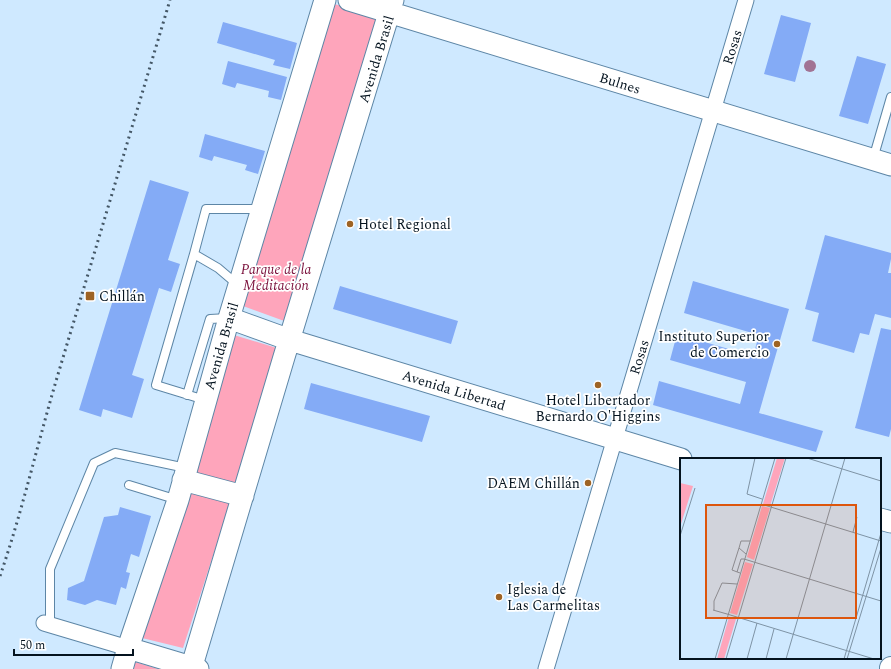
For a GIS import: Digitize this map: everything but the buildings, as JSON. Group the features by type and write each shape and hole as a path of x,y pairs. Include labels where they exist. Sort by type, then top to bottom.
{"main road":[{"name":"Avenida Brasil","path":"122,669 182,483 196,398 229,318 325,0"},
{"name":"Bulnes","path":"349,0 392,6 713,111 882,162"},
{"name":"Avenida Brasil","path":"194,668 243,496 392,6"},
{"name":"Avenida Libertad","path":"229,318 290,340 680,459"},
{"path":"182,483 243,496"},
{"path":"881,519 891,522"},
{"path":"128,648 194,668"}],"street":[{"name":"Rosas","path":"546,669 746,0"},
{"path":"47,623 128,648"}],"lane":[{"path":"882,162 891,97"},
{"path":"196,398 156,385 206,209 261,209"},
{"path":"194,254 218,268 238,286"},
{"path":"47,623 50,569 94,463 115,453 182,483"},
{"path":"129,485 182,483"}],"green space":[{"name":"Parque de la Meditación","path":"334,4 379,16 287,322 243,306"},
{"path":"234,335 280,349 183,648 142,638"},
{"path":"135,662 158,669 134,669"}],"railway":[{"path":"0,576 56,381 170,0"}],"place":[{"name":"Hotel Regional","path":"350,224"},
{"name":"Chillán","path":"90,296"},
{"name":"Instituto Superior de Comercio","path":"777,344"},
{"name":"Hotel Libertador Bernardo O'Higgins","path":"598,385"},
{"name":"DAEM Chillán","path":"588,483"},
{"name":"Iglesia de Las Carmelitas","path":"499,597"}]}
